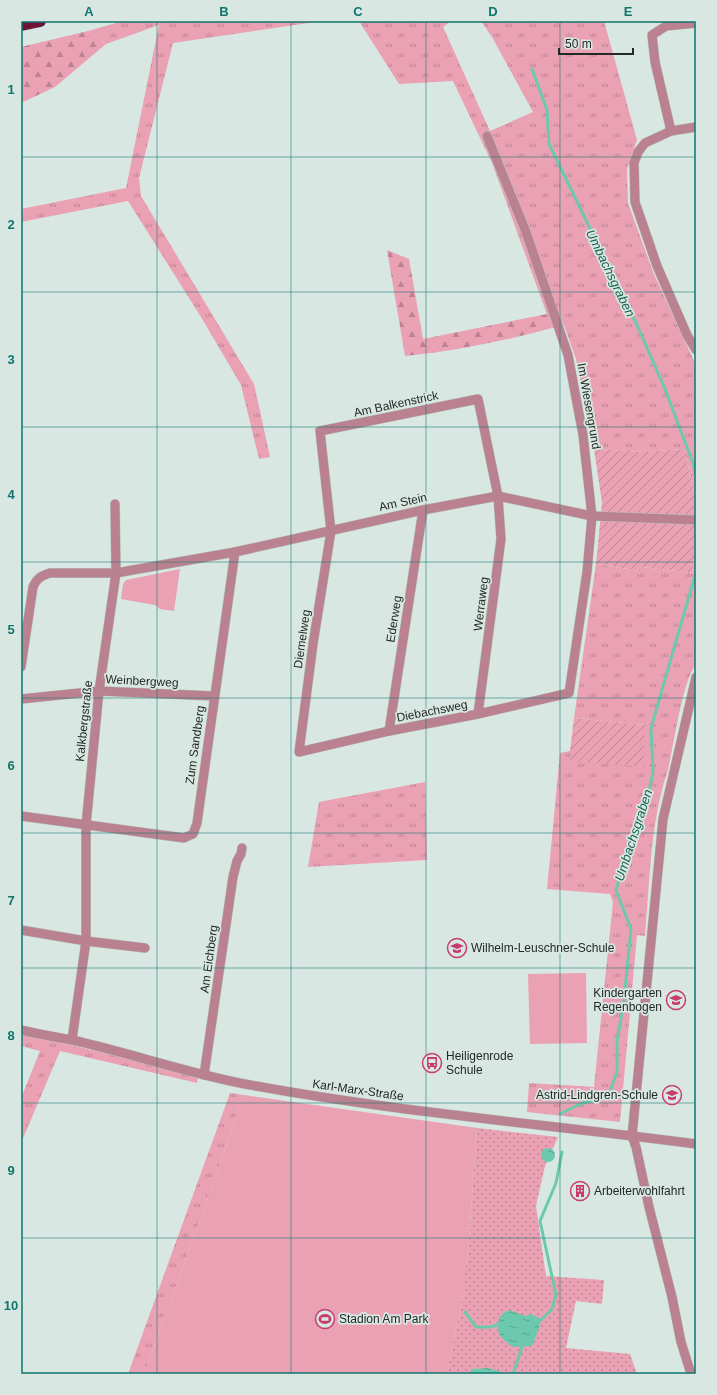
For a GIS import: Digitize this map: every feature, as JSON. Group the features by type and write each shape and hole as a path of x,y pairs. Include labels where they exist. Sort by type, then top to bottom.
{"highway":[{"path":"21,25 40,21"}],"street":[{"path":"671,131 655,62 652,35 666,26 696,23"},
{"path":"696,127 671,131 645,143 638,152 634,164 635,202 657,266 687,335 696,350"},
{"name":"Im Wiesengrund","path":"487,136 526,232 568,355 583,435 592,516 587,572 569,693"},
{"name":"Am Balkenstrick","path":"331,530 320,430 478,399 498,496"},
{"name":"Am Stein","path":"21,667 33,587 37,579 50,573 116,573 235,552 423,510 498,496 592,516 696,520"},
{"name":"Werraweg","path":"478,714 501,539 498,496"},
{"name":"Kalkbergstraße","path":"72,1040 86,941 86,825 99,691 116,573 115,504"},
{"name":"Ederweg","path":"389,731 423,510"},
{"name":"Diemelweg","path":"299,752 313,644 331,530"},
{"name":"Zum Sandberg","path":"86,825 184,838 193,834 197,823 235,552"},
{"path":"691,1374 681,1342 672,1297 649,1207 636,1147 632,1136 663,819 696,677"},
{"name":"Weinbergweg","path":"21,699 99,691 214,696"},
{"name":"Diebachsweg","path":"299,752 389,731 478,714 569,693"},
{"path":"21,816 86,825"},
{"name":"Am Eichberg","path":"204,1075 233,877 242,848"},
{"path":"21,930 86,941 145,948"},
{"name":"Karl-Marx-Straße","path":"21,1030 72,1040 204,1075 298,1093 420,1111 696,1144"}],"green space":[{"path":"123,21 322,21 173,43 139,178 141,196 254,384 270,457 259,459 241,385 201,317 128,201 21,222 21,209 126,188 159,25 106,44 88,31"},
{"path":"359,21 451,21 443,27 490,131 533,112 492,37 481,21 604,21 637,140 627,169 628,203 653,272 696,365 696,500 684,449 645,452 594,449 576,359 564,325 552,328 492,163 453,81 399,84"},
{"path":"88,31 106,44 55,87 21,103 21,47"},
{"path":"387,250 409,259 423,339 547,314 552,328 479,345 405,356"},
{"path":"594,449 645,452 684,449 696,500 696,546 692,573 642,567 640,571 596,564 602,503"},
{"path":"696,546 696,665 691,672 683,698 654,831 645,936 637,935 620,1122 527,1112 529,1083 594,1087 613,902 610,894 547,889 560,753 570,751 570,761 645,725 574,718 596,564 640,571 642,567 692,573"},
{"path":"180,569 174,611 160,609 155,605 121,599 123,584 126,580"},
{"path":"574,718 645,725 644,767 570,761"},
{"path":"425,782 427,860 308,867 319,802"},
{"path":"586,973 587,1043 530,1044 528,974"},
{"path":"21,1035 67,1044 198,1076 197,1083 60,1051 21,1143 21,1098 40,1051 21,1046"},
{"path":"230,1093 244,1095 203,1212 144,1374 128,1374"},
{"path":"244,1095 477,1128 468,1253 465,1269 465,1288 448,1367 440,1374 144,1374"},
{"path":"477,1128 558,1137 545,1166 536,1206 546,1276 604,1280 602,1304 576,1301 566,1348 630,1354 637,1374 440,1374 448,1367 465,1288 465,1269 468,1253"}],"water":[{"path":"545,1148 551,1148 555,1152 555,1158 551,1162 545,1162 541,1158 541,1152"},
{"path":"510,1310 525,1316 531,1314 541,1319 532,1346 513,1347 500,1335 498,1329 499,1318 506,1311"},
{"path":"488,1368 508,1374 469,1374 472,1369"}],"waterway":[{"name":"Umbachsgraben","path":"532,69 547,110 549,144 637,325 665,389 693,463 696,477"},
{"name":"Umbachsgraben","path":"560,1114 578,1105 609,1094 617,1072 617,1042 624,1000 631,929 616,890 629,845 646,805 653,772 651,728 696,572"},
{"name":"Umbachsgraben","path":"540,1321 552,1309 556,1295 540,1221 556,1183 562,1152"},
{"path":"465,1312 476,1327 490,1327 497,1325"},
{"name":"Umbachsgraben","path":"513,1374 524,1344"}],"place":[{"name":"Wilhelm-Leuschner-Schule","path":"457,948"},
{"name":"Kindergarten Regenbogen","path":"676,1000"},
{"name":"Heiligenrode Schule","path":"432,1063"},
{"name":"Astrid-Lindgren-Schule","path":"672,1095"},
{"name":"Arbeiterwohlfahrt","path":"580,1191"},
{"name":"Stadion Am Park","path":"325,1319"}]}
